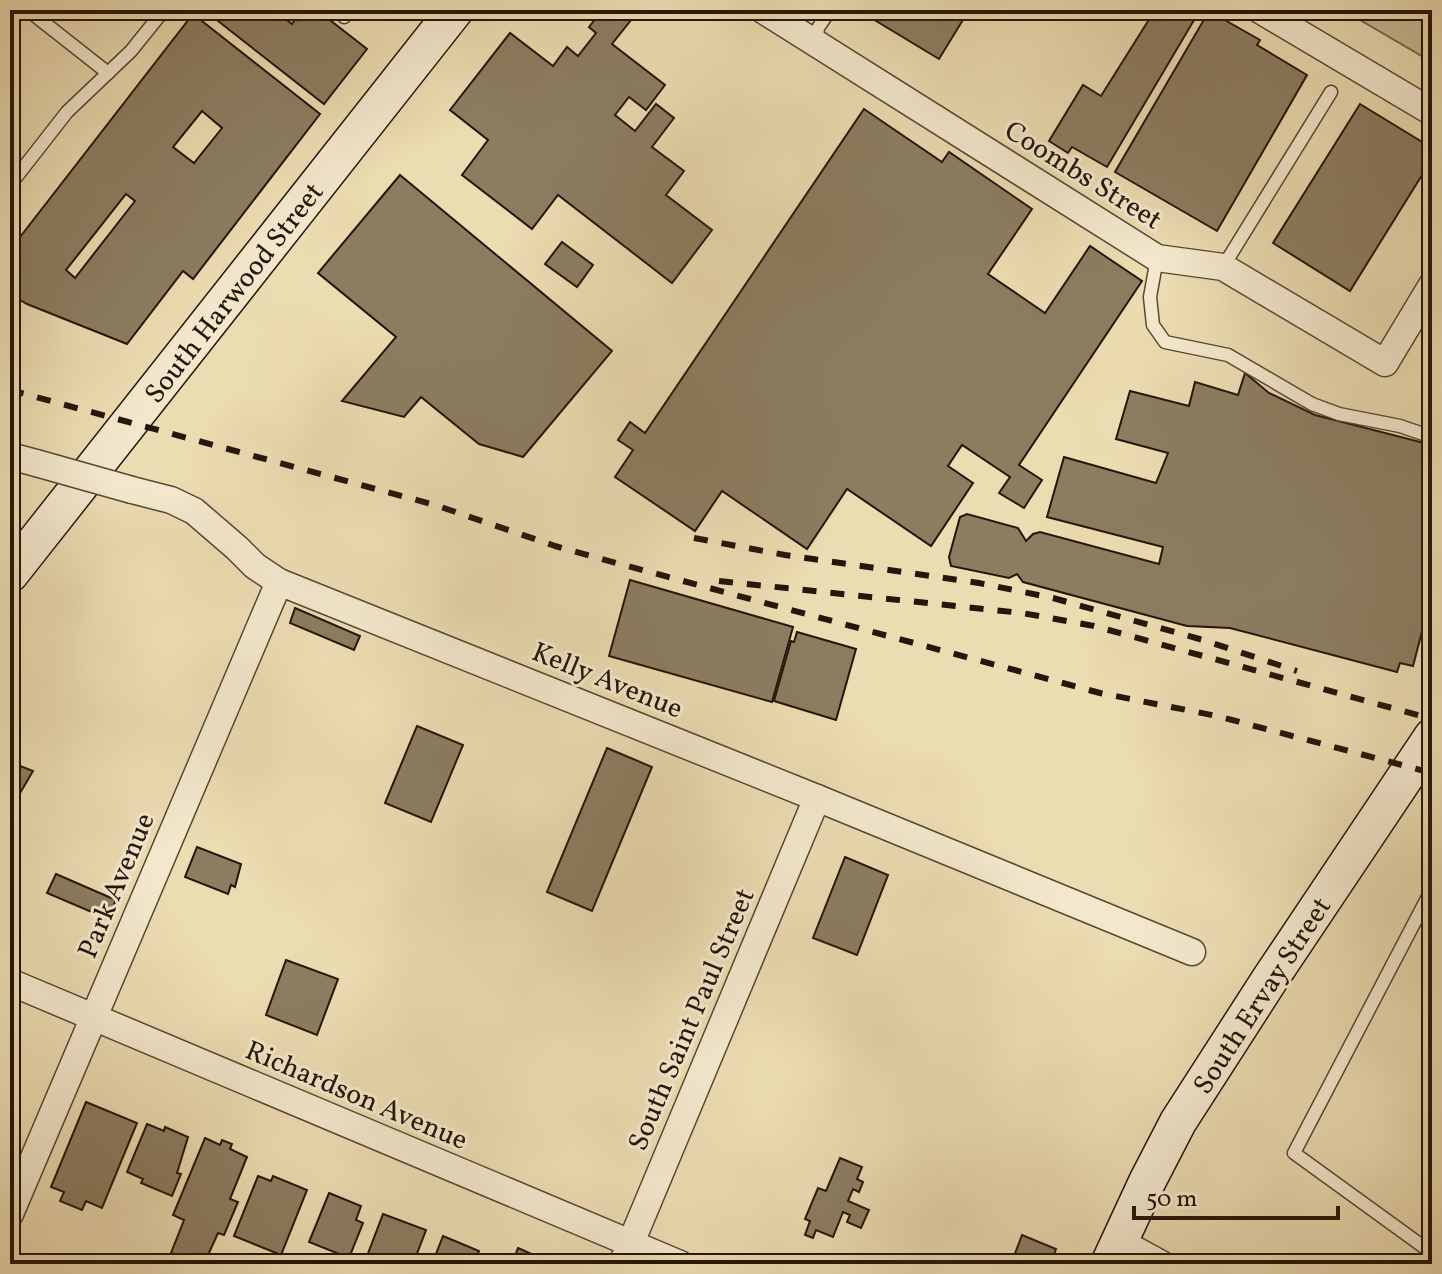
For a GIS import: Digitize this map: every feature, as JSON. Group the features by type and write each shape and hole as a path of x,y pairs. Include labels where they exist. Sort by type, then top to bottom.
{"street":[{"name":"South Harwood Street","path":"10,574 455,10"},
{"name":"Coombs Street","path":"763,10 1157,258 1223,267 1385,363 1432,285"},
{"path":"1260,10 1432,112"},
{"name":"Kelly Avenue","path":"10,456 171,500 194,511 255,566 279,582 1192,952"},
{"name":"Park Avenue","path":"10,1214 279,582"},
{"name":"South Ervay Street","path":"1114,1253 1178,1122 1432,737"},
{"name":"South Saint Paul Street","path":"626,1254 817,798"},
{"name":"Richardson Avenue","path":"10,982 626,1254 680,1264"},
{"path":"1114,1253 1161,1264"}],"lane":[{"path":"28,10 108,73"},
{"path":"10,185 67,112 131,51 164,10"},
{"path":"816,44 818,28 830,10"},
{"path":"1223,267 1331,92"},
{"path":"1157,258 1150,297 1153,325 1165,342 1228,355 1312,404 1339,414 1400,426 1432,437"},
{"path":"1432,889 1294,1153 1432,1253"}],"shaded area":[{"path":"1343,10 1432,10 1432,62"}],"building":[{"path":"204,10 274,10 292,24 302,10 317,10 367,49 324,104"},
{"path":"602,10 639,10 612,44 665,85 646,110 629,97 615,115 635,131 656,104 674,118 652,147 684,171 666,195 712,230 672,283 558,195 532,229 462,175 488,140 450,110 510,33 553,66 567,47 578,56 596,33 589,27"},
{"path":"858,10 969,10 939,59"},
{"path":"1155,10 1200,10 1107,167 1072,147 1068,153 1049,141 1083,85 1101,96"},
{"path":"1209,11 1260,40 1257,45 1307,75 1217,231 1115,172"},
{"path":"193,14 320,114 193,279 183,271 127,344 27,304 10,294 10,250","holes":["202,111 222,128 194,163 173,147","126,194 135,201 75,278 66,270"]},
{"path":"1360,104 1432,148 1432,159 1350,291 1273,243"},
{"path":"864,109 942,162 949,152 1032,209 988,274 1045,313 1090,246 1142,281 1019,465 1042,480 1024,508 999,493 1010,477 962,445 948,466 973,483 931,546 847,489 807,549 722,491 695,531 615,477 633,450 618,440 630,422 645,433"},
{"path":"400,175 612,351 523,457 479,444 421,397 404,417 342,401 396,337 318,273"},
{"path":"562,242 593,265 577,287 545,264"},
{"path":"1245,373 1269,393 1315,415 1432,445 1432,593 1413,666 1400,663 1397,672 1230,628 1187,626 1023,582 1017,574 1009,578 951,566 949,557 960,517 967,514 1018,528 1026,541 1040,532 1159,564 1163,547 1047,517 1064,457 1156,483 1168,453 1116,439 1130,391 1189,406 1195,382 1238,395"},
{"path":"630,580 793,627 772,702 609,656"},
{"path":"295,608 360,636 354,650 290,623"},
{"path":"797,632 856,649 836,720 774,701 791,641 794,642"},
{"path":"417,726 463,745 431,822 385,803"},
{"path":"607,748 652,767 592,911 547,892"},
{"path":"10,762 33,771 10,810"},
{"path":"197,847 241,864 235,887 231,885 228,894 185,877"},
{"path":"845,857 888,875 857,955 813,938"},
{"path":"56,874 116,900 108,919 47,893"},
{"path":"286,960 338,979 317,1035 266,1015"},
{"path":"86,1102 137,1123 102,1208 86,1201 82,1210 60,1201 64,1192 51,1187"},
{"path":"147,1124 164,1131 165,1127 188,1137 177,1173 181,1174 172,1196 141,1183 143,1179 127,1172"},
{"path":"205,1138 220,1145 222,1140 232,1144 230,1149 247,1157 230,1199 238,1202 224,1235 218,1233 204,1264 197,1264 171,1253 184,1220 173,1215"},
{"path":"840,1158 862,1167 857,1179 863,1182 859,1192 853,1189 848,1201 869,1210 861,1228 847,1222 850,1215 843,1212 833,1237 816,1230 813,1238 805,1235 810,1221 805,1219 818,1188 826,1191"},
{"path":"258,1176 271,1181 273,1176 307,1190 281,1255 234,1236"},
{"path":"329,1193 361,1206 356,1220 363,1223 349,1258 309,1242"},
{"path":"383,1214 426,1230 413,1264 364,1264"},
{"path":"1022,1235 1056,1249 1050,1264 1011,1264"},
{"path":"443,1236 479,1251 473,1264 432,1264"},
{"path":"518,1248 554,1264 512,1264"}],"railway":[{"path":"10,390 435,505 555,546 620,564 1100,693 1217,716 1432,773"},
{"path":"694,538 785,555 979,583 1053,598 1203,640 1297,671"},
{"path":"719,581 1022,613 1094,626 1432,719"}]}
